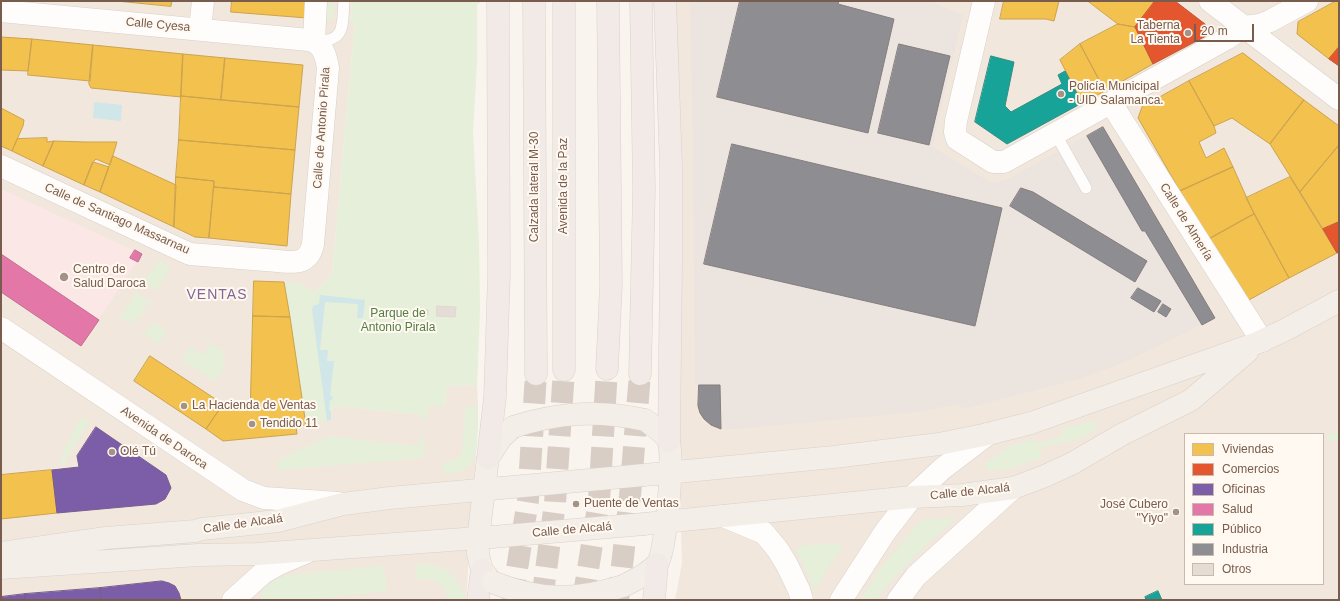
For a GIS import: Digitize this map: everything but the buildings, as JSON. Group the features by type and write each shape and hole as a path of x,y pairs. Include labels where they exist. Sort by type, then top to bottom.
{"highway":[{"path":"488,458 495,397 499,274 498,1"},
{"name":"Calzada lateral M-30","path":"534,1 536,374"},
{"name":"Avenida de la Paz","path":"564,1 564,370"},
{"path":"607,369 611,285 608,1"},
{"path":"640,374 644,189 641,1"},
{"path":"665,1 671,174 672,263 669,441"},
{"path":"654,600 657,564"},
{"path":"478,600 487,576"}],"main road":[{"name":"Calle de Alcalá","path":"1,553 106,538 278,521 343,504 390,498 834,457 939,444 1031,423 1260,342 1339,301"},
{"name":"Calle de Alcalá","path":"1,568 198,555 257,554 485,538 912,498 962,495 1013,488 1045,476 1073,463 1121,435 1191,400 1260,342"},
{"path":"597,413 627,416 645,420 660,430 669,441 671,455 670,472 666,522 662,547 657,564 641,577 623,586 599,594 568,598 535,596 512,591 487,576 478,554 485,538 492,488 488,458 500,438 513,427 537,419 568,414 597,413"}],"street":[{"path":"200,29 203,1"},
{"path":"314,41 316,1"},
{"path":"984,1 956,121 955,132 957,139 994,162 1004,162 1055,132 1226,40 1244,27 1260,25 1270,21 1307,1"},
{"path":"1210,1 1339,98"},
{"name":"Calle Cyesa","path":"1,11 62,9 200,29 314,41"},
{"name":"Calle de Antonio Pirala","path":"314,41 322,48 326,56 328,68 314,235"},
{"name":"Calle de Almería","path":"1111,103 1260,342"},
{"name":"Calle de Santiago Massarnau","path":"1,166 190,254 278,262 301,261 308,257 312,250 314,235"},
{"name":"Avenida de Daroca","path":"1,328 243,490 264,498 343,504"},
{"path":"841,600 885,532 912,498 942,469 988,434"},
{"path":"898,600 916,576 961,537 1013,488"},
{"path":"723,516 764,533 787,564 802,600"},
{"path":"233,600 263,573 279,564 313,550"}],"lane":[{"path":"314,41 331,40 337,36 341,30 344,1"},
{"path":"1055,132 1086,188"}],"shaded area":[{"path":"1,1 352,1 350,22 355,22 332,273 316,292 331,411 336,406 423,415 428,406 445,406 447,386 477,385 477,437 466,600 1,600"},
{"path":"665,1 1339,1 1339,600 675,600 682,563"},
{"path":"690,1 928,1 963,15 932,147 992,183 1006,180 1103,127 1215,318 1125,362 1082,378 967,408 953,405 916,412 736,429 721,429 704,419 698,406 699,386 695,385"},
{"path":"94,102 122,105 121,121 93,118"},
{"name":"Centro de Salud Daroca","path":"1,189 142,254 81,346 1,292"},
{"path":"320,295 365,300 363,318 357,318 358,304 325,302 320,350 328,350 327,361 334,361 330,396 333,396 332,400 330,400 329,410 331,411 331,420 327,421 312,310 313,306 319,304"}],"green space":[{"path":"321,1 335,1 333,20 320,19"},
{"name":"Parque de Antonio Pirala","path":"352,1 482,1 477,5 477,63 473,132 479,242 480,309 477,385 447,386 445,406 429,406 426,421 422,421 422,415 336,406 331,411 331,420 306,425 284,282 299,283 316,292 332,273 355,23 350,22"},
{"path":"159,259 171,269 157,290 144,281"},
{"path":"136,290 139,292 138,294 147,300 149,298 151,300 142,312 144,313 141,317 139,316 132,326 129,324 131,320 129,319 127,322 119,318 135,295"},
{"path":"153,321 167,331 158,344 144,335"},
{"path":"211,343 224,352 223,369 215,382 182,360 190,346 203,355"},
{"path":"478,405 477,439 474,456 471,463 464,470 443,474 442,465 456,459 462,453 465,410 467,407"},
{"path":"81,417 90,423 67,457 65,465 60,465 63,452"},
{"path":"1091,421 1096,423 1096,429 1094,431 1066,444 1064,441 1039,449 1041,458 1014,467 992,471 987,470 985,466 986,463 1008,447 1035,439 1037,444 1062,436 1061,430"},
{"path":"1339,429 1339,440 1328,441 1328,436"},
{"path":"329,436 419,446 420,437 425,438 424,446 426,452 422,458 282,470 276,466 278,460"},
{"path":"955,518 955,520 903,568 876,600 860,600 882,566 921,520"},
{"path":"837,543 842,549 828,568 816,590 814,590 806,569 796,551 800,546"},
{"path":"415,564 433,565 441,567 447,571 462,589 466,600 448,600 443,589 437,582 416,579"},
{"path":"384,566 387,591 306,600 263,600 261,597 263,589 273,580 289,575"}],"tunnel":[{"path":"583,600 599,501 607,369"},
{"path":"542,600 555,503 564,370"},
{"path":"512,600 528,500 536,374"},
{"path":"618,600 630,496 640,374"}],"place":[{"name":"Taberna La Tienta","path":"1188,33"},
{"name":"Policía Municipal - UID Salamanca.","path":"1061,94"},
{"name":"Centro de Salud Daroca","path":"64,277"},
{"name":"La Hacienda de Ventas","path":"184,406"},
{"name":"Tendido 11","path":"252,424"},
{"name":"Olé Tú","path":"112,452"},
{"name":"Puente de Ventas","path":"576,504"},
{"name":"José Cubero \"Yiyo\"","path":"1176,512"}],"district":[{"name":"VENTAS","path":"217,295"}]}
